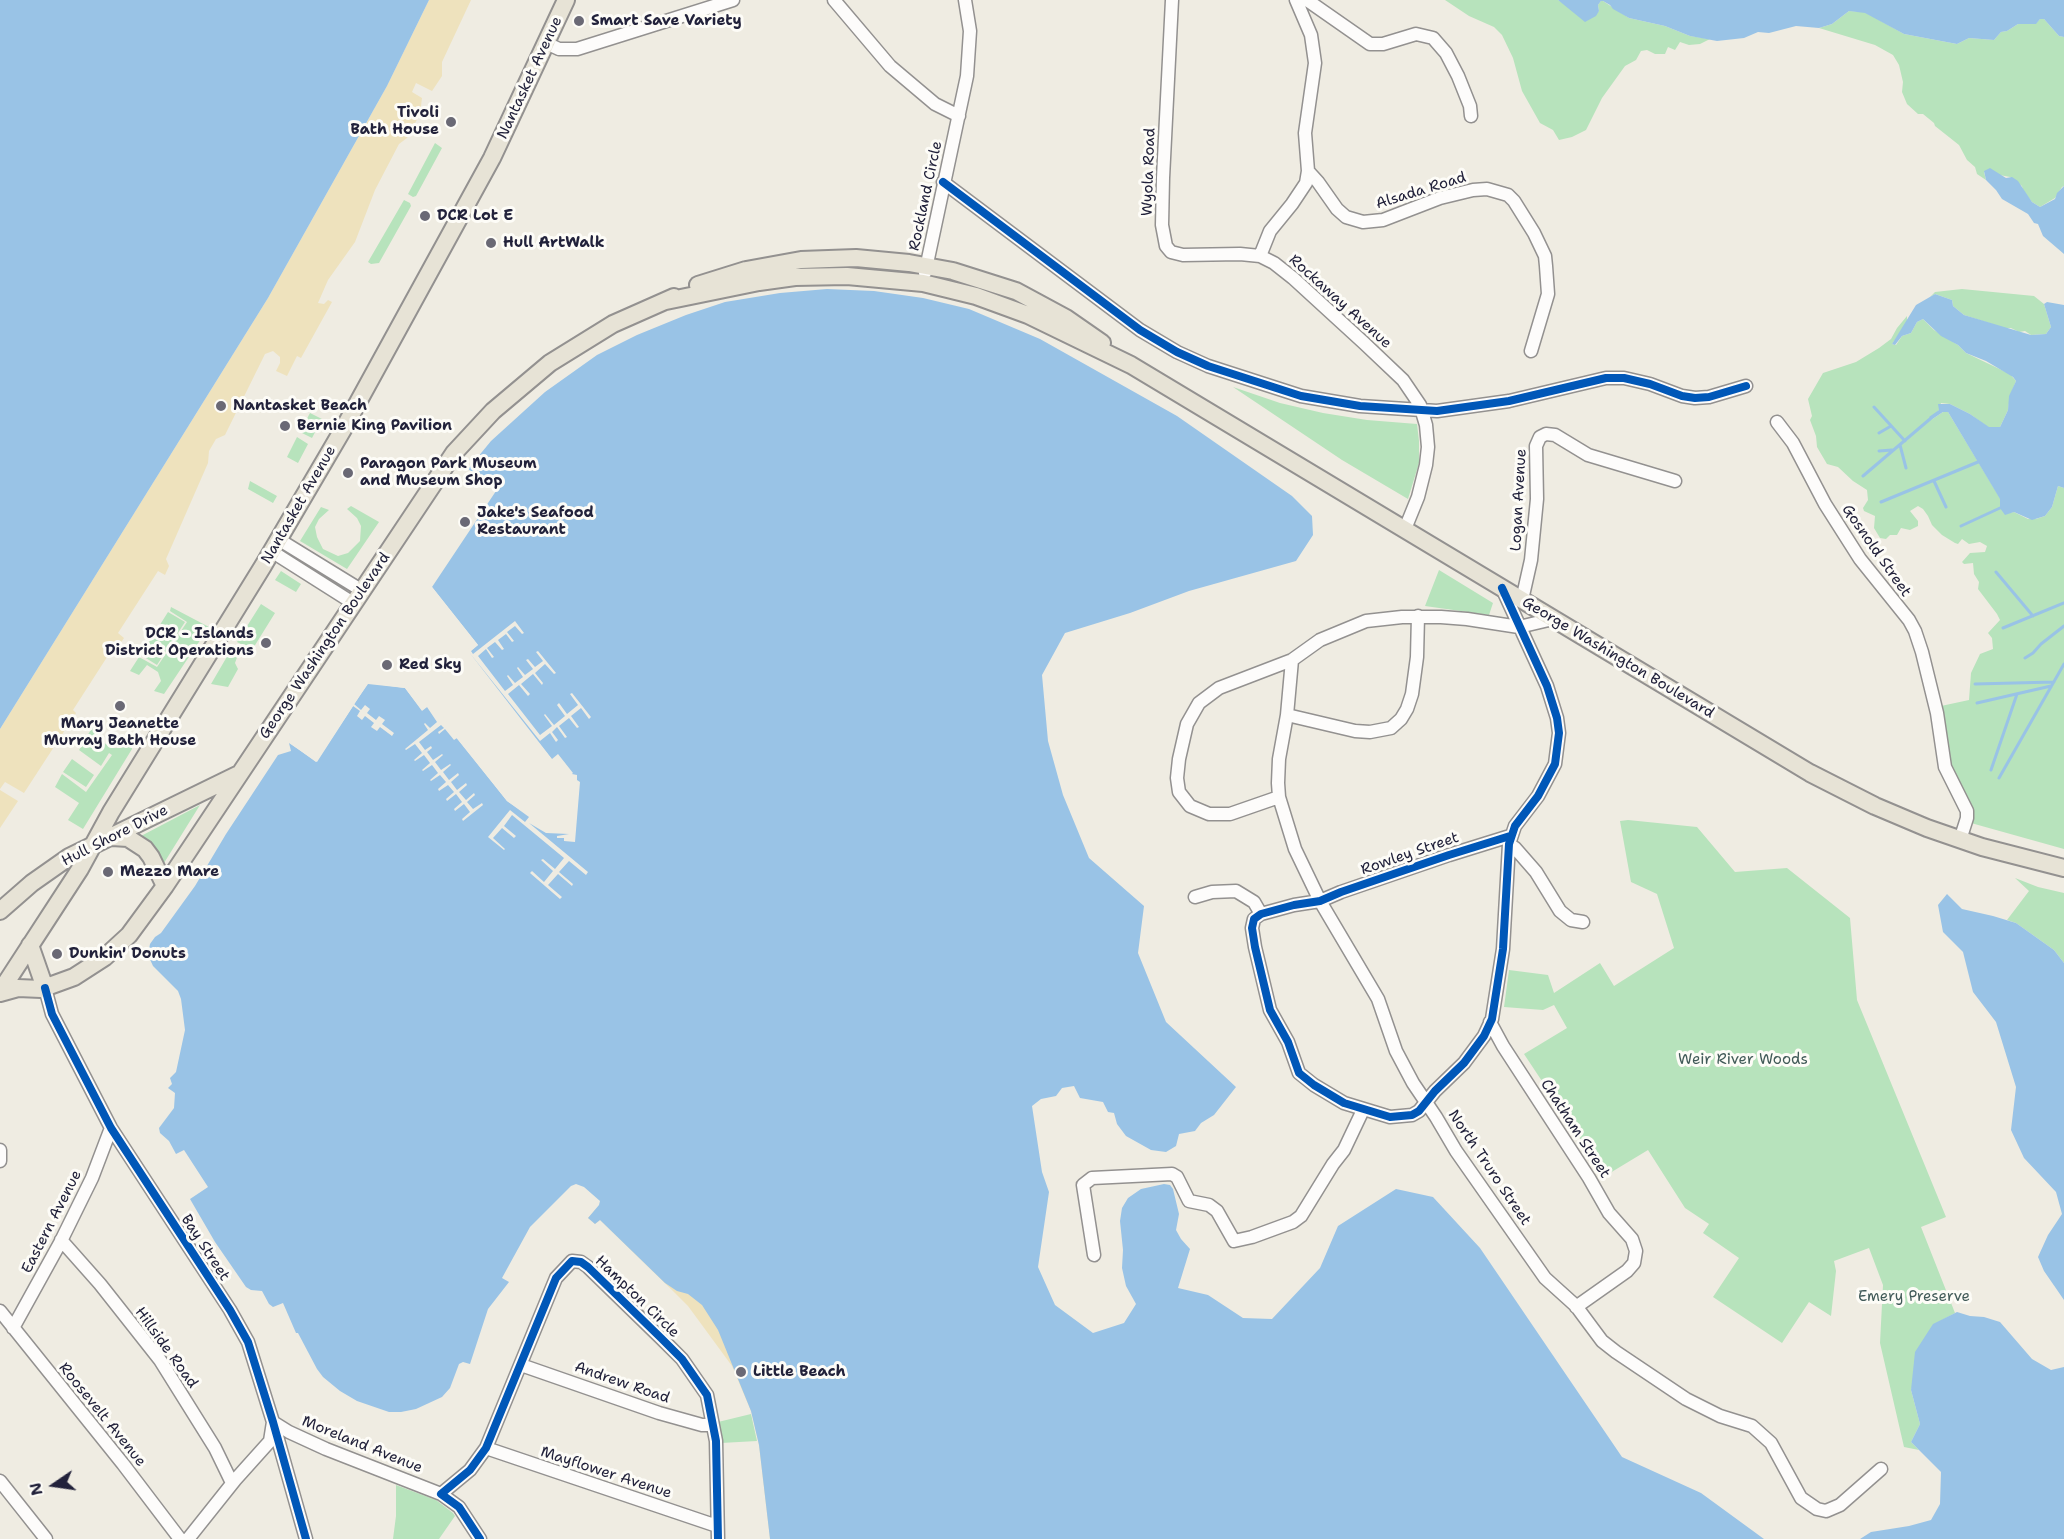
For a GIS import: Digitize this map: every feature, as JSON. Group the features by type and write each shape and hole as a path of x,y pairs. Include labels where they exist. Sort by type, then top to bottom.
{"main road":[{"name":"Nantasket Avenue","path":"0,992 78,872 111,812 275,545 345,426 475,190 508,126 566,0"},
{"name":"George Washington Boulevard","path":"0,992 18,988 45,988 74,977 105,957 134,929 454,453 500,405 535,374 581,342 613,324 702,283 755,268 801,260 856,258 927,266 980,279 1025,295 1083,329 1131,365"},
{"name":"George Washington Boulevard","path":"666,301 740,285 795,277 863,276 924,283 976,296 1011,308 1131,365 1810,773 1892,813 1960,840 2064,868"},
{"name":"Hull Shore Drive","path":"0,911 19,893 69,857 240,774"},
{"path":"112,837 128,838 145,849 165,886"},
{"name":"Bay Street","path":"30,945 45,988"}],"street":[{"path":"546,43 563,50 577,49 733,0"},
{"path":"834,0 890,66 935,104 959,116"},
{"name":"Rockland Circle","path":"924,283 943,182 967,76 970,39 969,14 965,0"},
{"name":"Wyola Road","path":"1172,0 1163,178 1162,225 1166,246 1171,252 1183,255 1260,256"},
{"path":"1260,256 1270,231 1306,183 1308,171 1305,133 1315,63 1311,34 1296,0"},
{"path":"1306,0 1370,44 1383,44 1416,34 1424,34 1433,38 1446,53 1458,76 1470,106 1471,116"},
{"name":"Alsada Road","path":"1308,171 1337,209 1354,221 1383,220 1449,196 1487,189 1508,195 1521,211 1545,256 1548,294 1531,351"},
{"path":"943,182 1140,330 1177,352 1227,373 1300,396 1360,406 1421,411 1451,410 1501,403 1605,378 1624,378 1695,398 1709,397 1746,386"},
{"name":"Rockaway Avenue","path":"1260,256 1274,263 1293,278 1412,392 1421,411 1428,447 1418,497 1405,529"},
{"name":"Gosnold Street","path":"1777,422 1793,443 1825,504 1860,559 1915,631 1937,713 1945,766 1967,811 1960,840"},
{"name":"Logan Avenue","path":"1522,600 1531,560 1537,499 1536,446 1540,437 1546,434 1555,435 1588,455 1675,481"},
{"path":"275,545 357,597"},
{"path":"1195,897 1212,892 1236,891 1254,903 1261,914 1254,919 1252,928 1270,1010 1288,1042 1299,1073 1330,1096 1378,1115 1400,1117 1419,1111 1470,1055 1484,1036 1490,1022 1503,949 1510,840 1552,771 1559,748 1557,718 1547,686 1502,588"},
{"path":"1287,715 1355,731 1370,732 1391,728 1401,719 1412,694 1417,657 1418,616"},
{"path":"1279,796 1230,814 1209,814 1190,806 1179,792 1177,778 1179,759 1187,724 1199,703 1220,688 1292,660 1320,640 1366,621 1418,616 1467,619 1519,627 1553,619"},
{"name":"North Truro Street","path":"1292,660 1287,715 1279,759 1279,796 1295,849 1320,901 1378,999 1400,1059 1413,1083 1456,1151 1545,1278 1576,1307 1602,1341 1631,1363 1686,1399 1720,1416 1752,1426 1771,1443 1801,1498 1817,1509 1826,1511 1840,1505 1881,1469"},
{"path":"1510,840 1536,872 1565,915 1571,920 1583,922"},
{"name":"Rowley Street","path":"1261,914 1320,901 1427,862 1510,840"},
{"name":"Bay Street","path":"45,988 52,1014 111,1128 248,1341 306,1539"},
{"name":"Chatham Street","path":"1490,1022 1610,1213 1632,1239 1636,1251 1634,1263 1627,1271 1576,1307"},
{"path":"1094,1255 1083,1185 1092,1178 1172,1174 1191,1203 1213,1207 1224,1221 1234,1241 1277,1228 1301,1216 1344,1150 1363,1110"},
{"name":"Eastern Avenue","path":"13,1328 62,1240 92,1178 111,1128"},
{"path":"0,1150 0,1161"},
{"name":"Hillside Road","path":"62,1240 160,1360 215,1448 232,1483"},
{"name":"Hampton Circle","path":"441,1494 470,1470 486,1448 556,1278 572,1261 581,1262 682,1359 707,1395 717,1456 718,1539"},
{"name":"Roosevelt Avenue","path":"0,1311 180,1539"},
{"name":"Andrew Road","path":"521,1365 677,1418 702,1425 713,1425"},
{"path":"188,1539 232,1483 270,1441 273,1422"},
{"name":"Moreland Avenue","path":"273,1422 326,1449 441,1494"},
{"name":"Mayflower Avenue","path":"486,1448 717,1526"},
{"path":"0,1481 46,1539"},
{"path":"441,1494 459,1507 480,1539"}],"green space":[{"path":"1445,0 1558,0 1588,19 1599,11 1598,5 1603,1 1629,18 1665,26 1690,36 1710,39 1700,44 1689,45 1680,42 1675,50 1668,47 1665,54 1641,51 1636,60 1625,66 1602,98 1586,130 1559,140 1553,130 1540,123 1522,91 1513,58 1502,35 1494,27 1469,16"},
{"path":"1849,11 1865,12 1904,34 1957,44 1969,38 1994,40 2001,32 2018,24 2035,24 2040,19 2044,19 2059,36 2064,37 2064,186 2055,198 2040,207 2032,202 2023,191 2022,186 2010,177 1984,172 1986,180 1977,174 1975,167 1967,160 1959,145 1923,114 1918,114 1907,104 1902,92 1903,82 1899,65 1893,55 1875,45 1819,28 1832,24"},
{"path":"435,143 442,148 416,196 413,197 408,194"},
{"path":"404,200 411,206 379,263 371,264 368,262"},
{"path":"1962,289 2034,296 2044,304 2051,327 2046,334 2031,335 2025,331 2019,332 1964,315 1953,306 1952,300 1935,294 1930,297 1935,292"},
{"path":"1907,316 1907,323 1892,344 1896,345 1902,336 1911,333 1917,322 1923,319 1934,330 1958,345 1966,353 2010,374 2016,381 2008,410 2000,427 1989,428 1970,414 1950,404 1941,403 1939,410 1931,420 1943,412 1948,412 2009,513 2014,512 2028,519 2045,516 2052,507 2058,486 2064,488 2064,849 1971,823 1949,762 1941,706 1969,700 1971,673 1980,654 1993,649 1992,638 1988,633 2000,620 1978,589 1979,582 1974,574 1973,563 1964,564 1962,562 1970,553 1985,552 1987,546 1980,542 1969,544 1962,539 1958,544 1955,543 1932,525 1923,509 1918,506 1910,511 1918,521 1918,526 1910,530 1901,528 1897,535 1890,535 1886,539 1880,538 1874,528 1875,516 1864,511 1863,508 1868,500 1867,490 1838,467 1827,464 1817,447 1810,420 1812,416 1808,399 1823,373 1856,362 1879,348 1891,339"},
{"path":"1233,387 1280,403 1323,413 1367,420 1417,424 1419,463 1408,499 1342,460"},
{"path":"310,413 322,419 312,438 300,432"},
{"path":"297,437 308,444 298,463 287,457"},
{"path":"250,481 277,496 273,503 248,489"},
{"path":"351,506 379,522 347,569 300,541 321,507 329,510 319,519 315,527 323,549 338,556 348,553 360,541 361,526 357,518 347,509"},
{"path":"1439,570 1493,603 1489,615 1425,606"},
{"path":"281,571 301,584 296,592 275,580"},
{"path":"261,604 275,613 252,650 237,642"},
{"path":"171,607 209,627 164,694 154,691 161,681 158,672 147,665 139,675 130,671 139,657 157,667 187,622 170,611"},
{"path":"168,612 185,622 157,665 141,655"},
{"path":"232,648 239,652 235,663 238,669 228,687 211,684"},
{"path":"94,725 103,731 98,739 112,748 118,748 125,736 130,740 132,749 83,829 68,820 79,803 55,787 62,774 86,792 112,755 109,753 101,766 79,750 87,738 99,745 87,736"},
{"path":"72,759 94,775 86,787 63,772"},
{"path":"200,805 164,863 155,849 141,836"},
{"name":"Weir River Woods","path":"1620,821 1697,827 1735,872 1787,868 1850,918 1857,1000 1946,1217 1921,1227 1955,1313 1933,1325 1911,1390 1920,1424 1911,1442 1919,1450 1904,1447 1880,1343 1883,1285 1869,1248 1834,1261 1836,1271 1831,1316 1809,1302 1782,1343 1713,1297 1739,1258 1703,1233 1709,1224 1685,1208 1648,1150 1605,1176 1524,1054 1567,1028 1554,1005 1543,1010 1504,1007 1509,970 1548,975 1554,993 1600,963 1614,986 1674,948 1657,894 1631,882"},
{"path":"2015,878 2038,887 2064,893 2064,963 2054,950 2016,923 2007,920 2029,891"},
{"path":"751,1414 757,1441 721,1443 718,1422"},
{"path":"396,1485 436,1500 453,1513 455,1516 439,1539 393,1539"}],"sand":[{"name":"Nantasket Beach","path":"429,0 471,0 442,62 442,76 432,91 416,83 412,92 422,98 420,114 407,138 399,144 375,190 355,242 328,280 318,303 324,304 328,300 332,302 301,358 297,356 287,376 276,371 280,357 273,351 265,354 225,435 216,439 209,451 208,463 166,559 169,566 165,575 158,571 118,633 124,638 112,656 109,654 73,710 76,713 24,793 5,782 0,789 0,729 268,298 387,86"},
{"path":"0,790 18,801 0,828"},
{"name":"Little Beach","path":"595,1210 717,1304 774,1479 770,1539 759,1445 751,1411 732,1366 688,1306 600,1220 595,1224 588,1218"}],"water":[{"path":"0,0 429,0 387,86 268,298 0,729"},
{"path":"1558,0 2064,0 2064,37 2059,36 2044,19 2040,19 2036,24 2018,24 2001,32 1994,40 1969,38 1957,44 1904,34 1865,13 1849,11 1832,24 1819,28 1796,26 1769,33 1758,32 1744,38 1717,41 1690,36 1665,26 1629,18 1603,1 1598,5 1599,11 1596,16 1585,22"},
{"path":"1990,168 2006,178 2012,177 2018,181 2032,202 2040,207 2055,199 2064,186 2064,254 2043,236 2038,224 2034,223 2028,214 2002,199 1986,180 1984,171"},
{"path":"827,289 874,291 923,298 969,309 1040,339 1177,416 1292,496 1312,516 1313,535 1296,561 1189,591 1130,613 1065,633 1042,675 1048,741 1063,795 1089,858 1144,906 1138,953 1166,1022 1236,1087 1214,1115 1201,1123 1195,1131 1179,1134 1176,1146 1166,1152 1151,1150 1126,1136 1117,1124 1114,1113 1108,1112 1103,1102 1080,1098 1074,1086 1062,1088 1056,1096 1041,1099 1032,1106 1042,1172 1049,1192 1038,1267 1055,1305 1093,1333 1124,1323 1136,1304 1126,1286 1122,1268 1120,1221 1122,1208 1128,1198 1141,1189 1164,1184 1170,1185 1173,1189 1179,1214 1176,1230 1190,1249 1178,1288 1208,1295 1243,1318 1272,1319 1320,1268 1338,1226 1396,1189 1433,1197 1480,1248 1622,1457 1701,1493 1764,1539 770,1539 759,1445 751,1411 718,1330 702,1305 688,1294 677,1291 665,1283 600,1220 595,1224 588,1218 600,1201 584,1187 576,1184 571,1186 530,1227 502,1278 509,1282 488,1309 470,1364 463,1362 459,1364 450,1388 442,1397 416,1409 389,1412 357,1401 340,1391 317,1369 296,1333 283,1303 273,1307 262,1291 246,1287 215,1242 190,1199 208,1187 184,1150 176,1154 169,1141 160,1133 159,1128 174,1108 175,1093 168,1088 172,1084 170,1078 176,1072 185,1030 178,991 153,966 148,955 150,944 161,933 195,886 278,755 291,751 289,743 317,762 368,683 405,688 422,710 430,705 507,801 540,823 561,825 564,775 468,653 478,645 432,587 498,488 468,469 491,441 545,392 597,355 637,335 725,302 780,293"},
{"path":"1935,294 1952,300 1953,306 1964,315 2031,335 2046,334 2051,327 2044,304 2047,302 2064,305 2064,488 2058,486 2052,507 2045,516 2032,520 2014,512 2005,515 2000,508 2000,499 1948,412 1943,412 1931,420 1929,417 1939,410 1938,404 1950,404 1989,427 2000,427 2008,410 2009,396 2016,381 2013,377 1986,361 1966,353 1958,345 1941,336 1923,319 1917,322 1911,333 1902,336 1895,345 1892,344 1916,305"},
{"path":"1947,894 1962,909 2016,923 2054,950 2064,963 2064,1300 2044,1271 2038,1257 2048,1235 2062,1214 2056,1192 2024,1158 2011,1130 2016,1087 1996,1022 1973,992 1963,952 1943,932 1938,905"},
{"path":"1957,1312 2000,1322 2032,1359 2051,1370 2064,1367 2064,1539 1860,1539 1871,1532 1931,1520 1940,1504 1941,1472 1911,1442 1920,1424 1911,1390 1915,1352 1933,1324"}],"pier":[{"path":"429,586 478,645 471,651 473,654 515,621 524,633 522,634 515,626 507,632 514,641 512,642 506,634 498,640 504,649 502,650 495,642 487,648 494,657 492,658 486,649 478,656 505,691 513,685 508,675 515,683 523,677 518,667 525,675 533,669 526,660 528,659 535,667 543,661 536,652 538,651 556,673 554,674 545,664 535,673 543,683 542,685 533,674 521,684 530,694 528,696 519,685 508,694 540,735 552,726 545,714 554,725 565,716 557,705 559,703 567,714 578,705 570,694 572,693 591,717 589,719 581,708 571,716 579,727 577,728 569,718 559,726 567,737 565,738 557,727 552,732 558,740 556,742 550,733 540,741 469,652 552,759 558,754 572,774 577,775 577,780 580,782 575,842 557,838 557,836 569,834 546,833 529,823 588,872 586,875 569,861 559,872 573,884 572,886 558,874 548,885 562,897 560,899 530,873 532,871 544,882 553,871 541,860 543,859 555,869 564,858 512,815 504,826 516,836 514,838 502,828 493,838 504,850 488,837 510,810 525,822 529,817 507,801 457,738 454,740 445,729 439,734 438,732 444,728 441,725 419,742 425,750 431,746 432,748 427,752 433,760 443,755 435,762 441,770 451,765 443,772 449,780 458,773 459,775 451,782 457,790 466,783 467,785 459,792 466,800 474,793 475,795 467,802 473,809 482,803 483,805 463,821 462,819 470,812 464,804 455,811 454,809 462,802 456,794 447,801 446,799 454,792 448,785 439,791 438,789 446,782 440,775 430,780 438,773 432,765 422,770 430,763 424,755 414,760 422,753 415,744 405,749 428,730 425,723 430,728 437,722 427,707 422,711 405,688 368,684 354,704 361,710 365,705 370,709 367,713 376,720 379,716 385,720 382,724 394,733 392,736 380,727 377,731 371,727 374,723 365,716 362,720 357,716 360,711 353,706 316,762 287,741 291,740 316,758 366,681 406,685 422,706 428,702 432,703 509,798 541,821 558,822 561,776 466,654 466,651 474,644"}],"waterway":[{"path":"1874,407 1905,441"},
{"path":"1863,476 1930,419"},
{"path":"1879,433 1891,426"},
{"path":"1900,445 1906,468"},
{"path":"1879,451 1892,450"},
{"path":"1881,502 1978,462"},
{"path":"1934,481 1946,507"},
{"path":"1961,526 2000,508"},
{"path":"1996,572 2033,616"},
{"path":"2003,628 2064,603"},
{"path":"2025,658 2064,626"},
{"path":"1999,778 2064,664"},
{"path":"1975,684 2054,682"},
{"path":"1977,703 2051,686"},
{"path":"1991,770 2017,694"}],"cycle path":[{"path":"943,182 1140,330 1177,352 1208,366 1301,396 1360,406 1437,411 1509,401 1606,378 1624,378 1695,398 1709,397 1746,386"},
{"path":"1502,588 1547,686 1559,733 1555,764 1538,796 1515,826 1509,844 1503,949 1492,1019 1484,1036 1464,1063 1435,1091 1419,1111 1412,1115 1390,1117 1344,1103 1299,1073 1288,1042 1270,1010 1255,947 1252,928 1254,919 1261,914 1320,901 1510,836"},
{"path":"45,988 52,1014 111,1128 230,1310 248,1342 306,1539"},
{"path":"480,1539 459,1507 441,1494 470,1470 486,1448 556,1278 572,1261 581,1262 588,1267 661,1338 682,1359 707,1395 716,1441 718,1539"}],"place":[{"name":"Smart Save Variety","path":"579,21"},
{"name":"Tivoli Bath House","path":"451,122"},
{"name":"DCR Lot E","path":"425,216"},
{"name":"Hull ArtWalk","path":"491,243"},
{"name":"Nantasket Beach","path":"221,406"},
{"name":"Bernie King Pavilion","path":"285,426"},
{"name":"Paragon Park Museum and Museum Shop","path":"348,473"},
{"name":"Jake's Seafood Restaurant","path":"465,522"},
{"name":"DCR - Islands District Operations","path":"266,643"},
{"name":"Red Sky","path":"387,665"},
{"name":"Mary Jeanette Murray Bath House","path":"120,706"},
{"name":"Mezzo Mare","path":"108,872"},
{"name":"Dunkin' Donuts","path":"57,954"},
{"name":"Little Beach","path":"741,1372"}],"park label":[{"name":"Emery Preserve","path":"1914,1297"}]}
